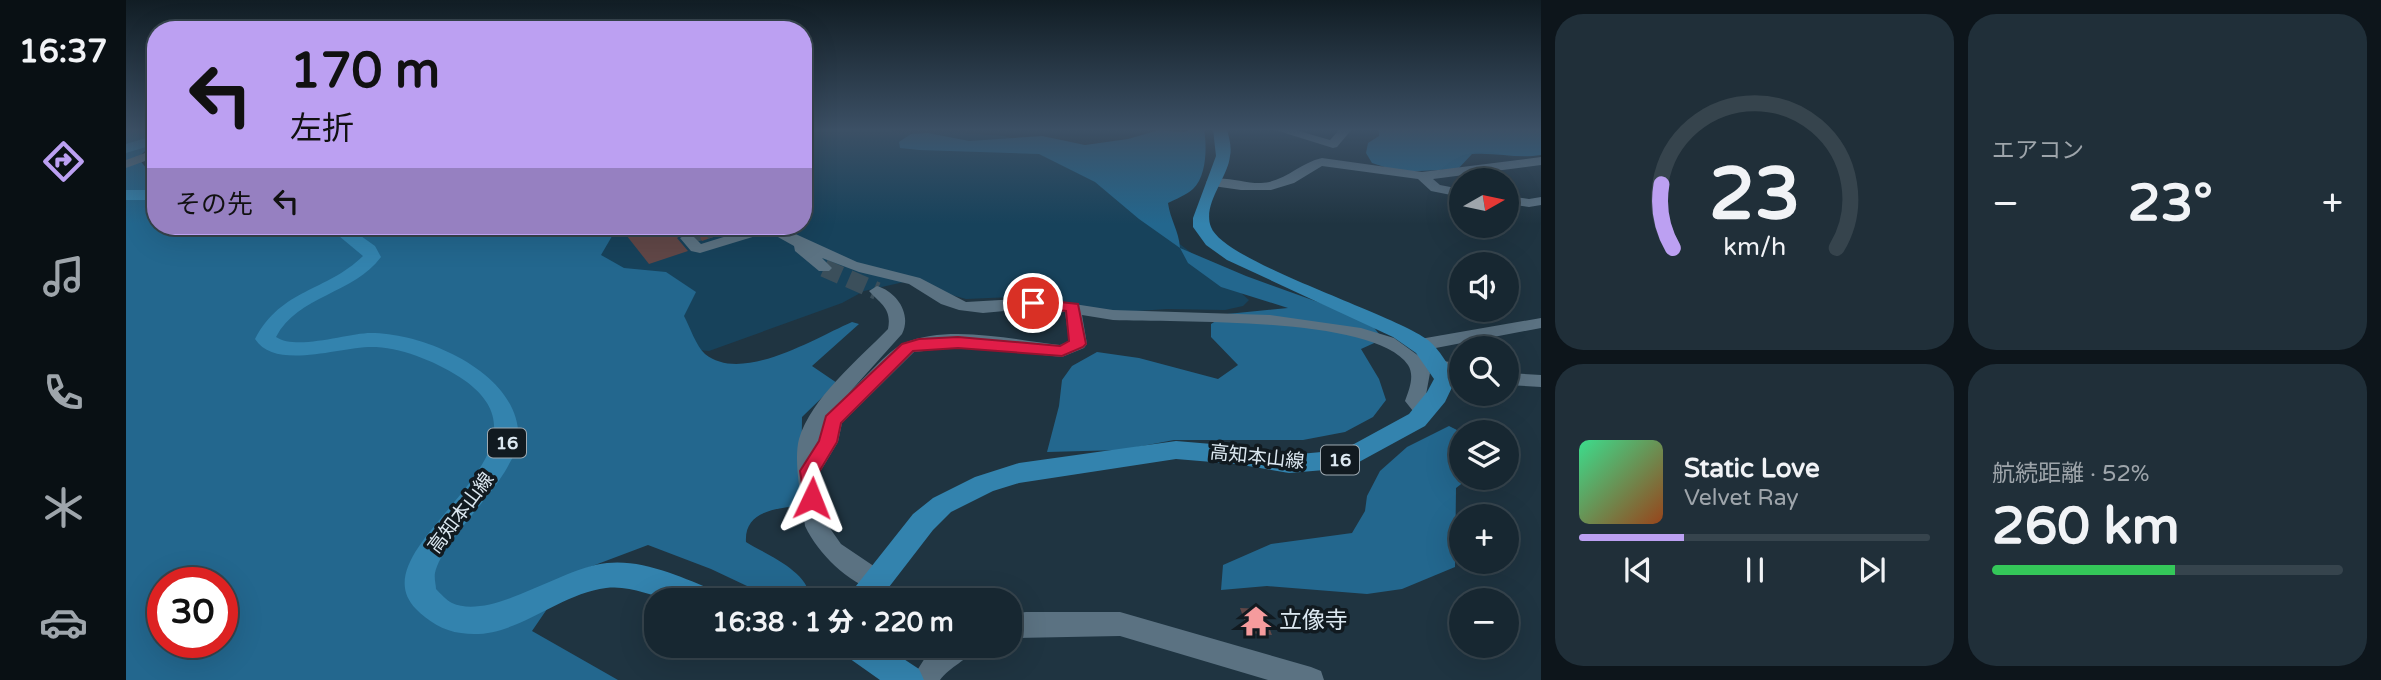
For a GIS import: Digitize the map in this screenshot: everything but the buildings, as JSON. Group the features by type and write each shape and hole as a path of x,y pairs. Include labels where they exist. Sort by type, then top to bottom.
{"main road":[{"path":"1222,161 1202,213 1202,228 1217,247 1261,271 1385,323 1420,345 1438,366"},
{"name":"高知本山線","path":"348,235 369,250 372,257 364,266 305,298 284,314 268,330 265,339 267,342 276,347 297,348 369,340 405,346 480,381 495,398 507,426 506,446 491,477 441,534 423,567 419,582 423,598 431,607 454,619 495,617 575,583 609,575 675,588"},
{"name":"高知本山線","path":"873,588 923,522 942,505 984,484 1019,473 1176,450 1236,455 1289,464 1348,459 1417,420 1437,396 1445,379 1438,366"},
{"path":"875,658 908,680"}],"street":[{"path":"1213,182 1234,186 1276,184 1287,182 1314,164 1322,163 1422,176 1541,161"},
{"path":"1422,176 1436,188 1449,191"},
{"path":"1519,202 1541,201"},
{"path":"687,238 700,249 719,235"},
{"path":"779,235 824,268"},
{"path":"785,235 858,267 922,284 947,302 968,307 1033,303 1115,315 1303,324 1374,335 1392,343 1414,359 1421,369 1422,381 1415,401 1424,411"},
{"path":"877,291 897,309 899,319 895,330 823,410 809,440 809,471 816,526 833,551 878,582"},
{"path":"809,471 828,442 833,420 908,348 919,344 958,342 1062,351 1078,344 1073,308"},
{"path":"1420,345 1541,323"},
{"path":"1438,366 1449,368"},
{"path":"1519,380 1541,381"},
{"path":"1022,625 1120,624 1311,680"},
{"path":"924,680 941,658"}],"shaded area":[{"path":"126,161 140,161 147,169 147,235 613,235 601,255 624,268 666,272 696,292 684,316 702,351 720,362 738,364 758,361 799,347 852,322 859,324 812,366 837,383 802,417 801,505 764,513 750,523 747,531 746,542 794,572 808,588 751,588 648,545 571,574 532,631 618,680 126,680"},
{"path":"812,161 1070,161 1223,277 1249,300 1243,306 1225,310 1167,309 1108,313 1036,296 966,299 904,282 864,291 842,303 709,351 689,349 617,268 595,258 608,235 812,235"},
{"path":"1052,161 1204,161 1201,177 1193,189 1168,203 1180,248 1139,219 1095,182"},
{"path":"1371,161 1466,161 1459,168 1400,172"},
{"path":"1180,248 1246,276 1368,320 1383,339 1361,349 1379,379 1386,400 1373,417 1345,432 1303,440 1174,440 1121,450 1047,452 1059,406 1062,380 1072,366 1097,352 1139,358 1218,379 1238,365 1211,337 1211,324 1227,314 1288,308 1221,287 1188,263"},
{"path":"1449,426 1449,490 1456,490 1456,504 1449,504 1449,569 1402,589 1367,594 1267,586 1221,590 1223,565 1271,544 1352,533 1365,511 1367,496 1380,471 1407,447"}],"tunnel":[{"path":"687,238 697,235"},
{"path":"824,268 877,291"}],"place":[{"name":"立像寺","path":"1256,621"}],"route":[{"path":"812,498 809,471 828,442 833,420 908,348 919,344 958,342 1062,351 1078,344 1073,308 1033,303"}]}
